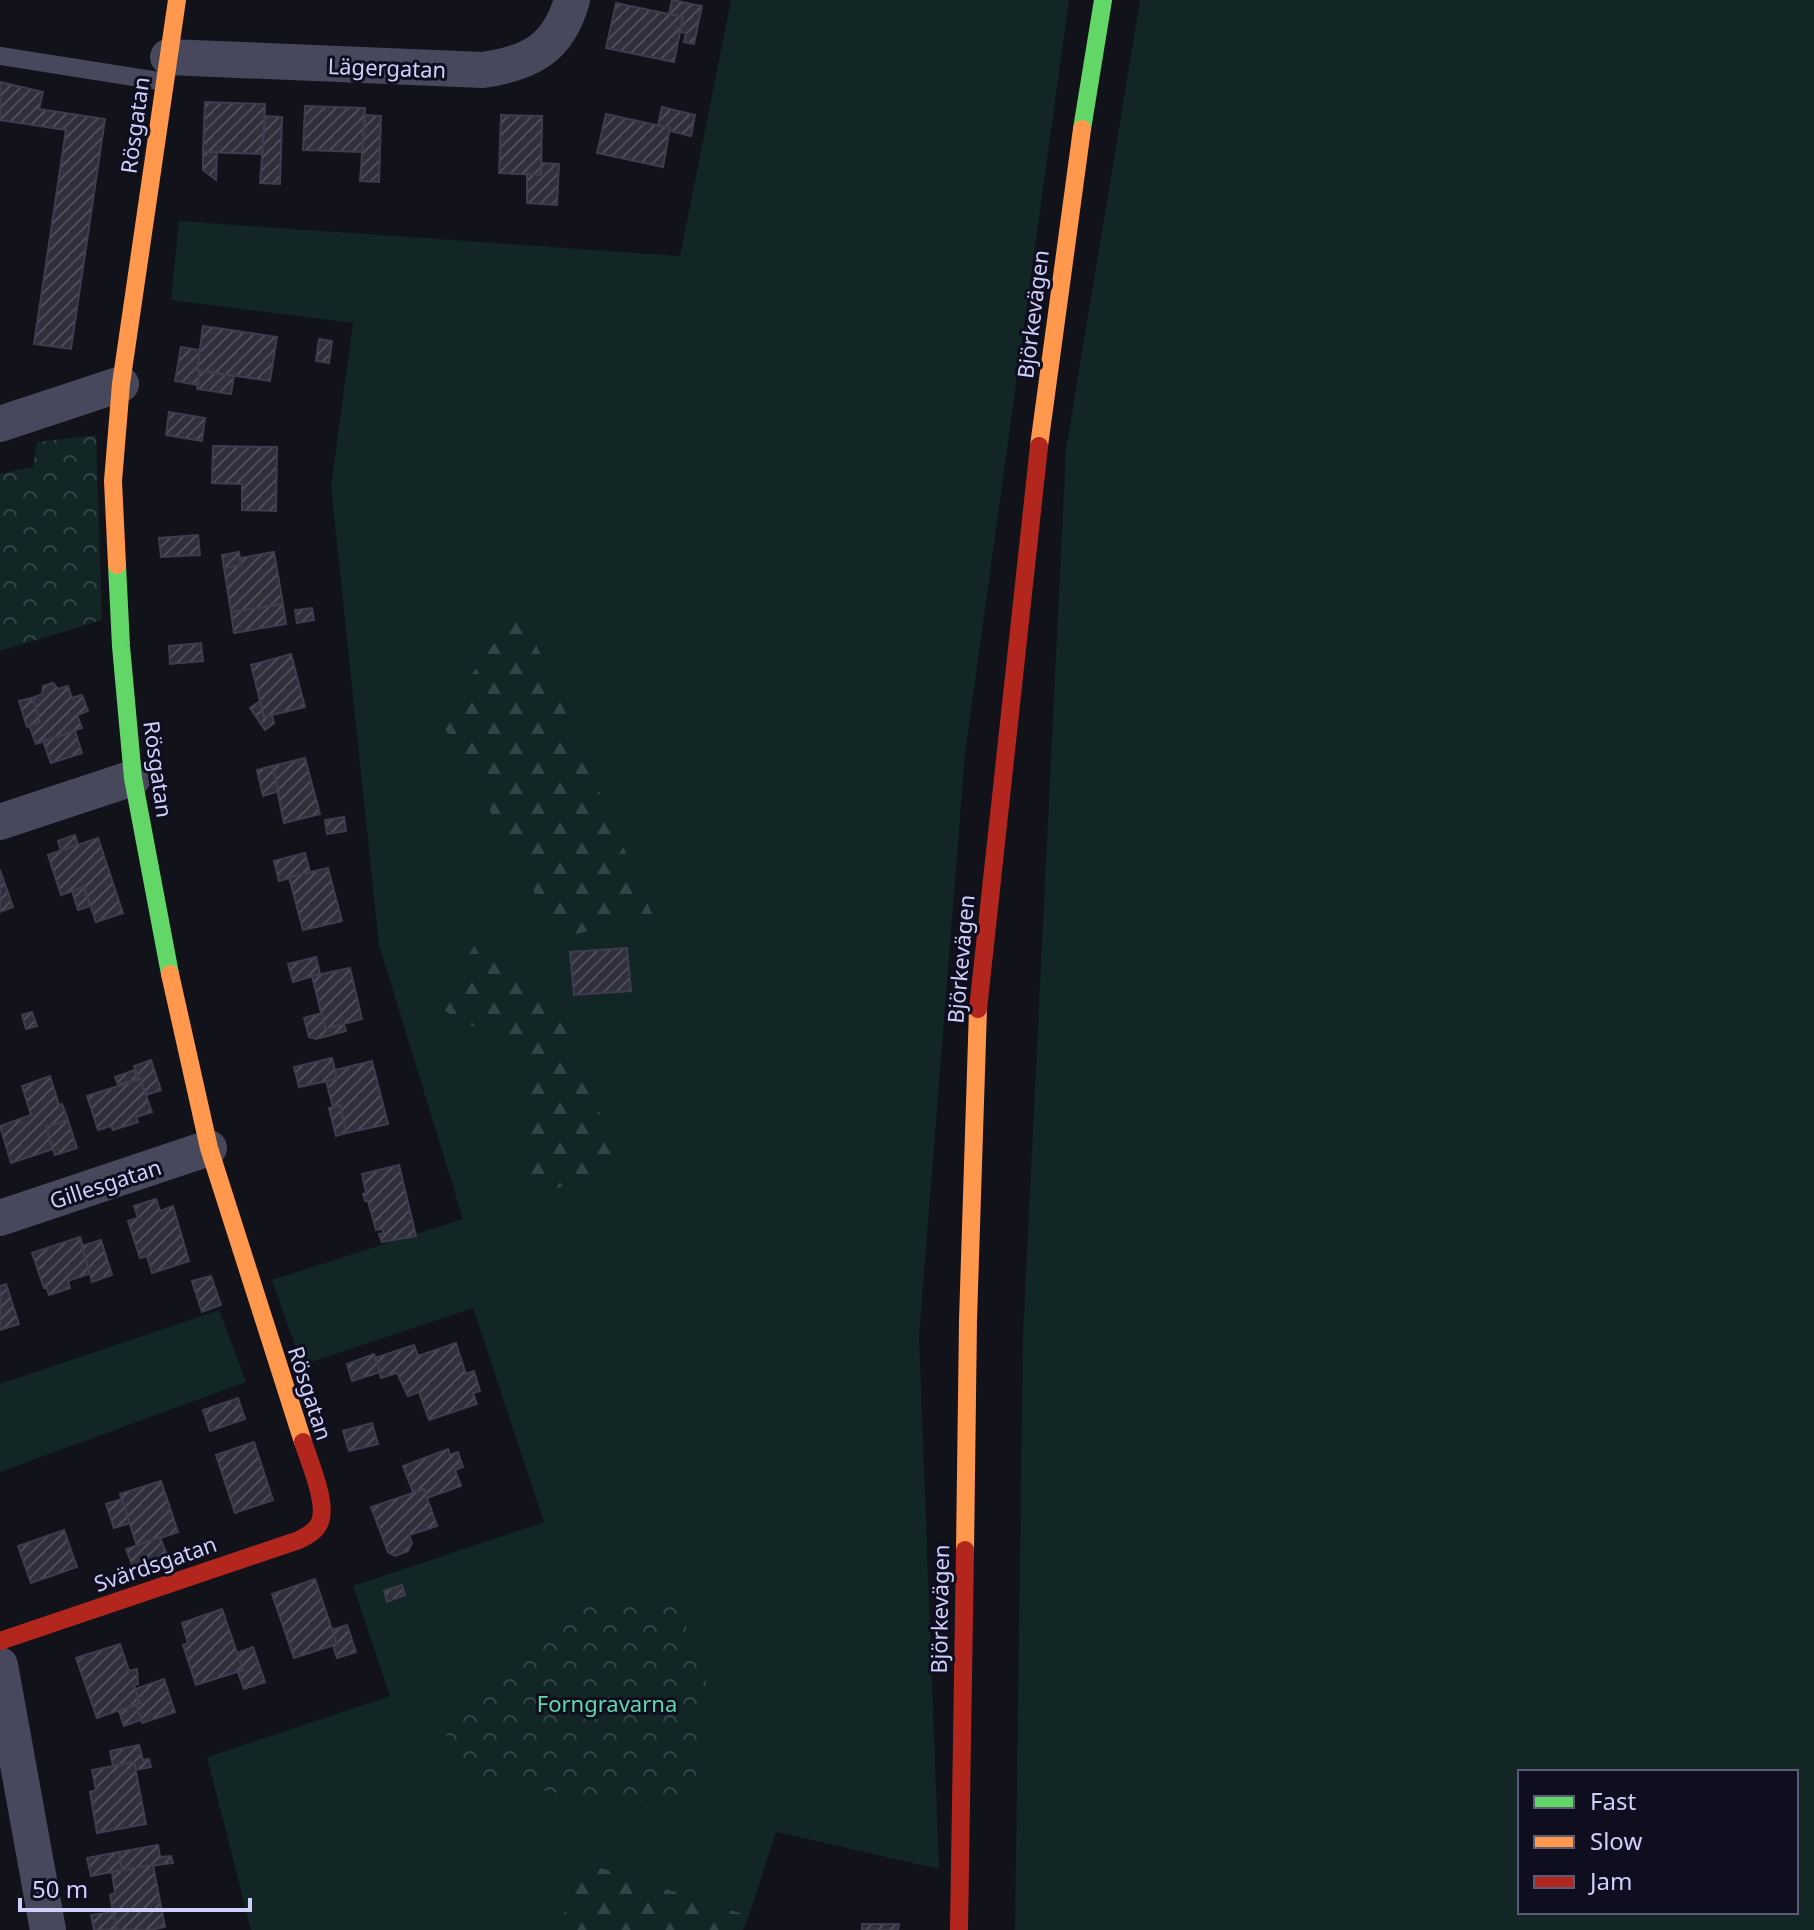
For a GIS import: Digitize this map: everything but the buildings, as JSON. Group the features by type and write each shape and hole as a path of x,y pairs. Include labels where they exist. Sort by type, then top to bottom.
{"main road":[{"name":"Rösgatan","path":"177,0 121,384 113,481 121,646 133,778 170,975 209,1148 322,1503 321,1525"},
{"name":"Björkevägen","path":"959,1930 967,1334 978,1008 1035,480 1073,183 1103,0"},
{"name":"Svärdsgatan","path":"0,1641 299,1540 321,1525"}],"street":[{"name":"Lägergatan","path":"166,70 483,70 511,66 534,57 559,32 572,0"},
{"path":"0,424 121,384"},
{"path":"0,822 133,778"},
{"name":"Gillesgatan","path":"0,1218 209,1148"},
{"path":"0,1665 48,1930"}],"lane":[{"path":"0,56 166,70"}],"green space":[{"path":"731,0 1069,0 965,754 919,1336 939,1869 776,1832 749,1916 583,1862 558,1930 251,1930 207,1757 390,1696 353,1586 544,1522 473,1308 302,1365 272,1280 463,1219 379,945 331,486 353,323 171,300 179,221 680,256"},
{"path":"1140,0 1814,0 1814,1930 1015,1930 1023,1336 1066,450"},
{"path":"96,435 102,620 0,651 0,474 33,467 37,442"},
{"path":"520,607 653,916 559,938 440,719"},
{"path":"475,944 548,986 621,1165 530,1198 527,1055 439,1008"},
{"path":"219,1310 246,1382 0,1472 0,1384"},
{"name":"Forngravarna","path":"568,1601 673,1604 708,1664 695,1786 643,1808 478,1779 446,1735"},
{"path":"583,1862 749,1916 743,1930 558,1930"}],"traffic: fast":[{"path":"1082,129 1103,0"},
{"path":"117,565 133,778 170,974"}],"traffic: slow":[{"path":"117,565 113,481 121,384 177,0"},
{"path":"1039,446 1082,129"},
{"path":"170,974 209,1148 303,1442"},
{"path":"965,1550 968,1320 978,1009"}],"traffic: jam":[{"path":"978,1009 1039,446"},
{"path":"0,1641 308,1535 319,1524 322,1506 303,1442"},
{"path":"959,1930 965,1550"}]}
